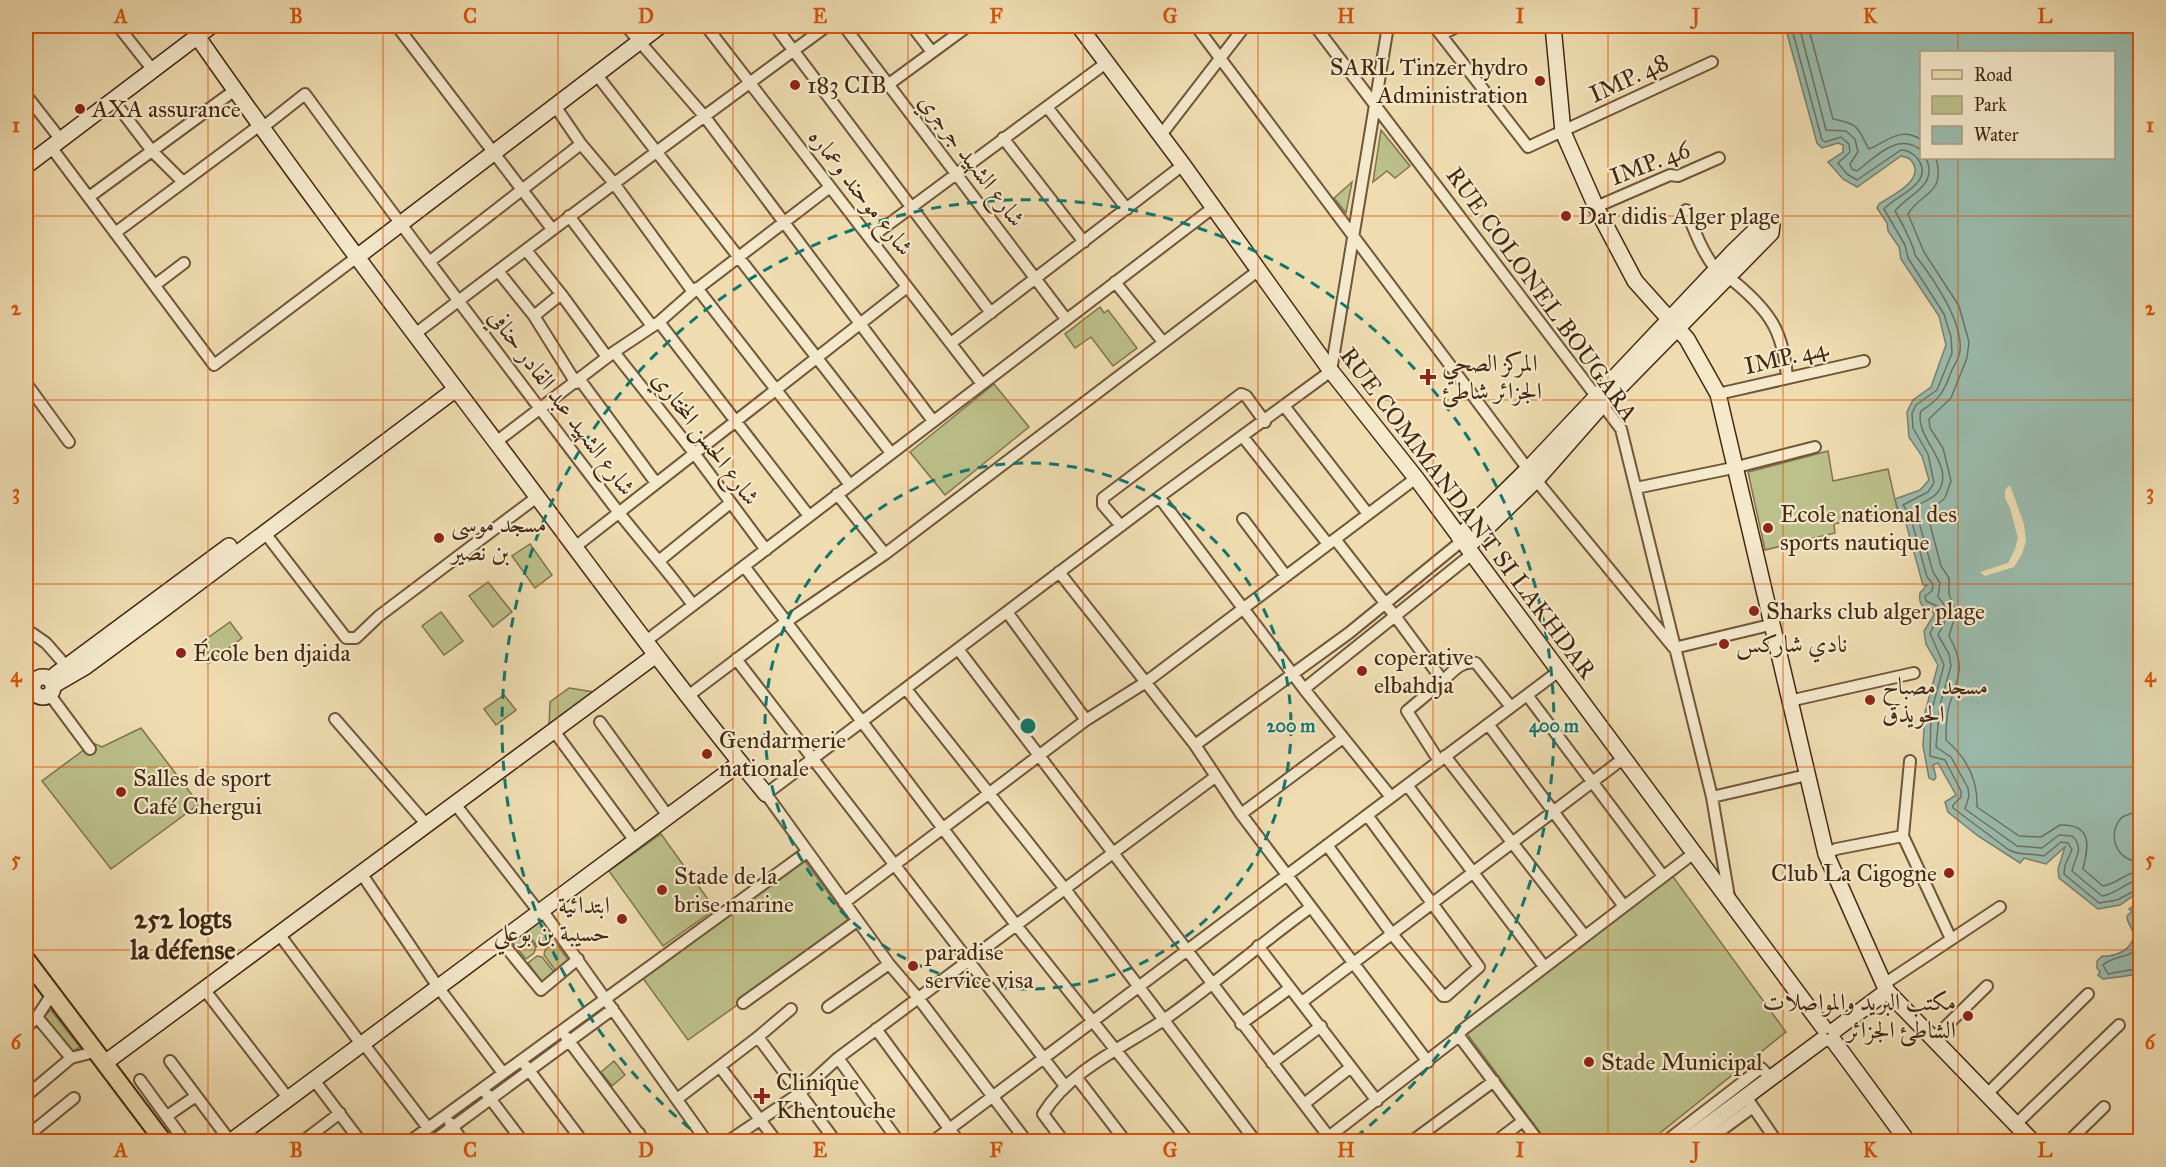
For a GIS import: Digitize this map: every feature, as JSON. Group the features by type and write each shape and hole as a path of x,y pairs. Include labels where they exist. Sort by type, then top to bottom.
{"main road":[{"path":"355,254 490,150 636,32 660,26"},
{"name":"RUE COMMANDANT SI LAKHDAR","path":"1079,26 1184,165 1331,371 1416,478 1908,1142"},
{"path":"1553,26 1563,132 1596,207 1635,281 1687,339 1718,394 1733,468 1826,854 1885,987 2033,1142"},
{"path":"26,166 204,29 235,90 355,254 656,655 766,794"},
{"path":"490,150 555,106 596,74 636,32"},
{"path":"1465,545 1598,400 1722,273"},
{"path":"39,691 85,667 265,533 454,386"},
{"path":"39,691 67,667 454,386"},
{"path":"102,1057 204,989 656,655"},
{"path":"230,1142 740,763"},
{"path":"26,959 164,1142"},
{"path":"1685,1142 1749,1101 1770,1077 1828,1034 1885,987"}],"street":[{"path":"118,26 152,69"},
{"path":"397,26 552,229"},
{"name":"شارع موحند وعماره","path":"706,26 982,384"},
{"path":"775,26 991,313"},
{"path":"415,334 613,182 658,153 827,26"},
{"name":"شارع الشهيد جرجري","path":"844,26 1066,320"},
{"path":"912,26 932,52"},
{"path":"889,84 968,26"},
{"path":"1196,26 1532,474 1674,648 1770,625"},
{"path":"1161,135 1245,26"},
{"name":"RUE COLONEL BOUGARA","path":"1315,26 1621,429 1712,797 1729,901"},
{"path":"1027,1142 919,999 889,964 766,794 1159,497 1244,437 1331,371 1388,26"},
{"name":"IMP. 48","path":"1434,26 1524,144 1531,147 1712,62"},
{"path":"1442,34 1459,26"},
{"path":"636,32 705,117 933,422"},
{"path":"870,238 1106,63"},
{"path":"596,74 740,256 891,453"},
{"path":"89,197 235,90"},
{"name":"شارع الشهيد عبد القادر حنافي","path":"261,126 305,94 397,221 619,512 660,560 693,605"},
{"path":"26,95 89,197 214,364 355,254"},
{"path":"113,100 153,151 183,182"},
{"path":"555,106 581,144 850,485"},
{"path":"1047,106 1126,209"},
{"path":"115,233 261,126"},
{"path":"1003,138 1084,242"},
{"path":"429,262 581,144"},
{"name":"IMP. 46","path":"1596,207 1670,175 1678,176 1719,158"},
{"path":"951,343 1184,165"},
{"path":"496,442 578,382 610,354 655,324 695,290 830,187"},
{"path":"646,641 1214,207"},
{"path":"1686,210 1709,260 1763,306 1776,328 1784,350 1787,377"},
{"path":"569,216 809,516"},
{"name":"شارع الحسن المختاري","path":"526,250 694,453 729,504 765,550"},
{"path":"155,285 184,263"},
{"path":"688,696 786,622 885,554 1259,270"},
{"path":"498,271 534,316 578,382 656,483"},
{"path":"1115,282 1163,342"},
{"path":"575,547 907,287"},
{"path":"534,316 561,294"},
{"name":"IMP. 44","path":"1718,394 1864,360"},
{"path":"26,383 69,442"},
{"path":"1121,526 1103,505 1103,498 1241,394 1246,396 1264,422"},
{"path":"1285,406 1368,514"},
{"path":"1244,437 1395,616 1443,681"},
{"path":"1636,488 1733,468 1815,447"},
{"path":"844,903 1086,720 1146,682 1416,478"},
{"path":"837,495 885,554"},
{"path":"265,533 346,638 356,638 376,619 537,497"},
{"path":"1159,497 1304,689 1391,797"},
{"path":"660,560 729,504"},
{"path":"1243,519 1286,576"},
{"path":"1195,745 1465,545"},
{"path":"1304,689 1395,616 1465,545"},
{"path":"744,566 1016,926 1091,1022 1190,1142"},
{"path":"1059,572 1195,745 1241,814 1428,1062"},
{"path":"1007,612 1086,720"},
{"path":"26,628 46,643 67,667"},
{"path":"958,649 1304,1104 1325,1139 1428,1062 1459,1036 1461,1031 1543,965 1694,852"},
{"path":"736,659 814,758 967,962 1065,1086"},
{"path":"1511,707 1476,663 1469,662 1458,667 1407,711 1584,935"},
{"path":"932,1142 1559,671"},
{"path":"1789,700 1914,673"},
{"path":"906,688 1065,888 1256,1142"},
{"path":"39,691 90,749"},
{"path":"1527,694 1663,876"},
{"path":"335,719 427,825"},
{"path":"600,722 668,816"},
{"path":"1488,724 1623,905"},
{"path":"554,731 635,841"},
{"path":"1241,814 1343,738"},
{"path":"1302,1002 1624,758"},
{"path":"1910,761 1903,836 1951,939"},
{"path":"1712,797 1807,776"},
{"path":"727,1142 800,1093 838,1058 876,1029 1215,777"},
{"path":"1407,785 1543,965"},
{"path":"455,804 578,959 707,1142"},
{"path":"1327,844 1392,934 1443,996 1446,996 1479,967 1366,815"},
{"path":"1826,854 1836,849 1903,836"},
{"path":"409,1142 807,852"},
{"path":"361,873 438,987 502,1073"},
{"path":"1064,1142 1043,1114 1053,1098 1065,1086 1115,1050 1164,1020 1213,984 1258,945 1311,907"},
{"path":"1885,987 2000,907"},
{"path":"743,1002 857,921"},
{"path":"279,934 428,1128"},
{"path":"501,940 541,990 578,959"},
{"path":"1258,945 1377,1101"},
{"path":"828,1007 889,964"},
{"path":"1933,1039 1987,986"},
{"path":"1241,1024 1290,988"},
{"path":"204,989 288,1098"},
{"path":"1987,1094 2088,993"},
{"path":"26,1028 38,1017 52,994"},
{"path":"432,1142 613,1009"},
{"path":"676,1099 792,1009"},
{"path":"38,1017 71,1058"},
{"path":"2016,1124 2119,1024"},
{"path":"1272,1063 1321,1026"},
{"path":"876,1029 959,1142"},
{"path":"560,1031 642,1137 627,1142"},
{"path":"1459,1036 1539,1142"},
{"path":"758,1037 836,1142"},
{"path":"26,1096 71,1058 102,1057"},
{"path":"838,1058 899,1142"},
{"path":"521,1060 583,1142"},
{"path":"170,1061 230,1142"},
{"path":"1304,1104 1352,1066"},
{"path":"720,1067 777,1142"},
{"path":"1665,1142 1761,1068 1770,1077"},
{"path":"1077,1078 1126,1142"},
{"path":"140,1080 185,1142"},
{"path":"314,1080 361,1142"},
{"path":"1411,1142 1494,1081"},
{"path":"482,1088 523,1142"},
{"path":"167,1116 196,1096"},
{"path":"26,1137 74,1098"},
{"path":"1706,1142 1749,1101 1777,1142"},
{"path":"2068,1142 2104,1107"},
{"path":"302,1142 340,1113"},
{"path":"445,1115 463,1142"},
{"path":"1495,1142 1522,1120"}],"green space":[{"path":"1381,130 1410,166 1395,178 1387,171 1373,182"},
{"path":"1352,182 1346,213 1334,198"},
{"path":"1100,307 1104,313 1108,310 1137,348 1113,366 1091,337 1075,348 1065,334"},
{"path":"994,384 1029,427 945,495 910,452"},
{"path":"1828,451 1833,481 1888,469 1898,513 1904,516 1880,513 1834,524 1835,533 1765,550 1748,472"},
{"path":"530,544 552,575 535,588 512,556"},
{"path":"488,582 512,612 493,627 469,596"},
{"path":"441,612 463,641 444,655 422,626"},
{"path":"230,622 242,638 208,664 195,647"},
{"path":"569,688 594,692 549,727 550,702"},
{"path":"504,695 516,710 496,725 484,709"},
{"name":"Salles de sport Café Chergui","path":"141,728 199,804 111,869 42,781 93,743 102,747"},
{"name":"Stade de la brise marine","path":"661,834 715,909 663,946 609,871"},
{"path":"805,861 851,924 688,1040 642,977"},
{"name":"Stade Municipal","path":"1671,874 1786,1032 1650,1141 1547,1142 1465,1031"},
{"path":"538,920 553,939 543,947 537,946 525,930"},
{"path":"523,931 536,947 534,953 526,959 511,941"},
{"path":"555,942 569,961 556,971 544,955 545,950"},
{"path":"537,956 542,957 554,972 542,982 528,963"},
{"path":"51,1010 80,1047 72,1052 44,1016"},
{"path":"614,1061 625,1075 612,1086 601,1072"}],"water":[{"path":"1785,26 2140,26 2140,830 2136,837 2140,842 2140,891 2120,905 2098,909 2059,878 2058,869 2065,847 2046,864 2024,858 2020,863 1978,836 1948,812 1945,802 1956,795 1938,763 1933,765 1936,777 1934,780 1929,778 1923,746 1925,712 1938,665 1926,644 1924,631 1934,615 1932,610 1921,603 1920,593 1927,585 1923,585 1904,516 1899,513 1895,499 1920,490 1929,480 1922,456 1909,437 1907,412 1913,400 1931,387 1946,345 1939,316 1901,259 1899,247 1877,208 1879,204 1910,182 1915,170 1913,163 1907,157 1901,156 1857,187 1843,179 1828,162 1843,152 1843,145 1838,143 1822,148 1817,143"},
{"path":"2140,901 2140,974 2103,979 2098,975 2100,972 2097,968 2097,961 2102,956 2123,951 2131,944 2133,933 2127,916 2132,911 2129,909"}],"pier":[{"path":"2010,485 2024,524 2026,541 2022,554 2014,567 1985,576 1980,572 2008,563 2015,549 2018,538 2005,498 2005,490"}],"place":[{"name":"SARL Tinzer hydro Administration","path":"1540,81"},
{"name":"183 CIB","path":"795,85"},
{"name":"AXA assurance","path":"80,109"},
{"name":"Dar didis Alger plage","path":"1566,216"},
{"name":"المركز الصحي الجزائر شاطئ","path":"1428,377"},
{"name":"Ecole national des sports nautique","path":"1768,528"},
{"name":"مسجد موسى بن نصير","path":"439,538"},
{"name":"Sharks club alger plage","path":"1754,611"},
{"name":"نادي شاركس","path":"1724,644"},
{"name":"École ben djaida","path":"181,653"},
{"name":"coperative elbahdja","path":"1362,671"},
{"name":"مسجد مصباح الحويذق","path":"1870,700"},
{"name":"Gendarmerie nationale","path":"707,754"},
{"name":"Salles de sport Café Chergui","path":"121,792"},
{"name":"Club La Cigogne","path":"1949,873"},
{"name":"Stade de la brise marine","path":"662,890"},
{"name":"ابتدائية حسيبة بن بوعلي","path":"622,919"},
{"name":"paradise service visa","path":"913,966"},
{"name":"مكتب البريد والمواصلات الشاطئ الجزائر","path":"1968,1016"},
{"name":"Stade Municipal","path":"1589,1062"},
{"name":"Clinique Khentouche","path":"762,1096"}],"district":[{"name":"252 logts la défense","path":"183,934"}]}
